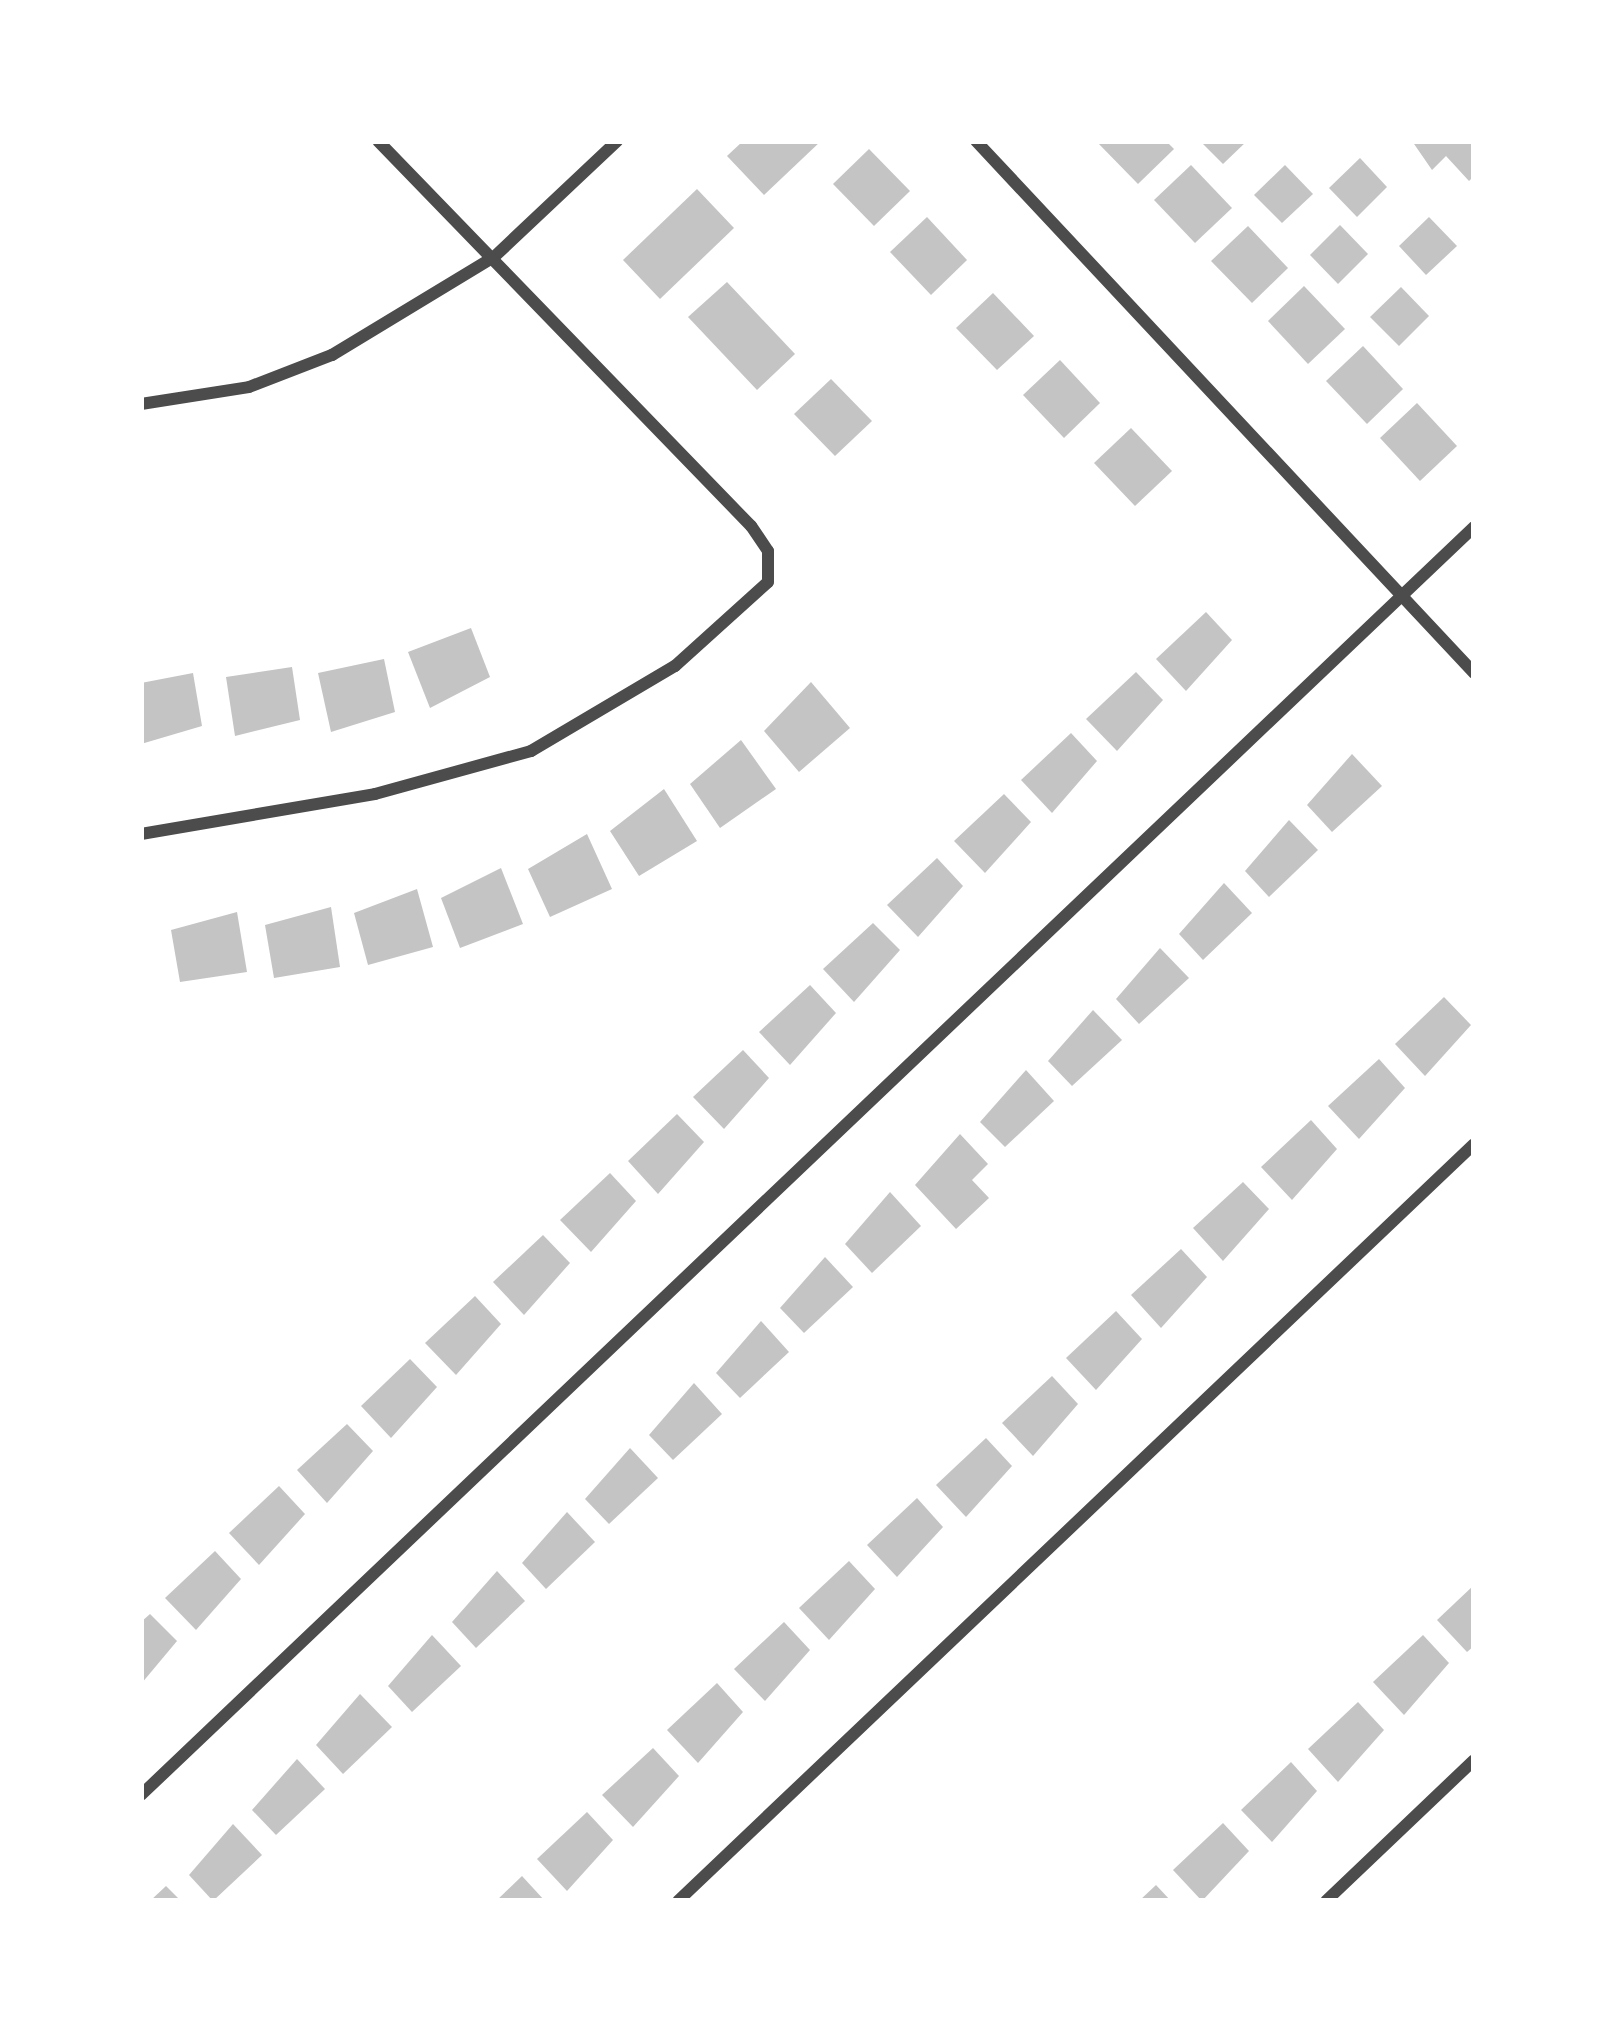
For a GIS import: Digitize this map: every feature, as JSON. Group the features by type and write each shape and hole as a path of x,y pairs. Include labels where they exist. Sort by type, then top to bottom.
{"street":[{"path":"141,834 355,799 531,751 675,666 767,582 768,551 752,526 378,141"},
{"path":"141,404 249,387 332,355 494,257 616,141"},
{"path":"976,141 1405,594 1474,674"},
{"path":"141,1795 1474,527"},
{"path":"678,1901 1474,1144"},
{"path":"1325,1901 1474,1760"}],"building":[{"path":"743,141 821,141 764,195 727,156"},
{"path":"1096,141 1166,141 1174,149 1138,184"},
{"path":"1200,141 1247,141 1223,164"},
{"path":"1412,141 1474,141 1474,176 1469,181 1446,156 1432,170"},
{"path":"869,149 910,191 874,226 833,184"},
{"path":"1360,158 1387,187 1357,217 1329,188"},
{"path":"1191,165 1232,208 1195,243 1154,200"},
{"path":"1285,165 1313,194 1282,223 1254,195"},
{"path":"697,189 734,228 660,299 623,260"},
{"path":"927,217 967,260 931,295 890,252"},
{"path":"1429,217 1457,246 1426,275 1399,246"},
{"path":"1340,225 1368,254 1338,284 1310,255"},
{"path":"1248,226 1288,268 1252,303 1211,261"},
{"path":"727,282 795,354 757,390 688,317"},
{"path":"1304,286 1345,329 1308,364 1268,321"},
{"path":"1401,287 1429,316 1399,346 1370,317"},
{"path":"993,293 1034,336 997,370 956,328"},
{"path":"1363,346 1403,389 1367,424 1326,381"},
{"path":"1060,360 1100,403 1064,438 1023,395"},
{"path":"831,379 872,421 835,456 794,414"},
{"path":"1417,403 1457,446 1420,481 1380,438"},
{"path":"1131,428 1172,471 1135,506 1094,463"},
{"path":"1206,612 1232,640 1186,691 1156,659"},
{"path":"471,628 490,677 430,708 408,652"},
{"path":"384,659 395,712 331,732 318,673"},
{"path":"292,667 300,720 235,736 226,677"},
{"path":"1136,672 1163,700 1117,751 1086,719"},
{"path":"193,673 202,726 141,744 141,683"},
{"path":"811,682 850,728 799,772 764,731"},
{"path":"1071,733 1097,761 1052,813 1021,780"},
{"path":"741,740 776,789 720,828 690,784"},
{"path":"1352,754 1382,786 1332,832 1307,805"},
{"path":"664,789 697,841 639,876 610,831"},
{"path":"1004,794 1031,822 985,873 954,841"},
{"path":"1289,820 1318,850 1269,897 1245,871"},
{"path":"587,834 612,889 550,917 528,869"},
{"path":"937,858 963,886 918,937 887,905"},
{"path":"501,868 523,924 460,948 441,898"},
{"path":"1224,883 1252,913 1203,960 1179,934"},
{"path":"417,889 433,947 368,965 354,913"},
{"path":"331,907 340,967 274,978 265,925"},
{"path":"237,912 247,972 180,982 171,930"},
{"path":"873,923 900,950 854,1002 823,969"},
{"path":"1160,948 1189,978 1139,1024 1116,999"},
{"path":"810,985 836,1013 790,1065 759,1032"},
{"path":"1444,997 1471,1025 1425,1076 1395,1044"},
{"path":"1093,1010 1122,1040 1072,1086 1048,1061"},
{"path":"743,1050 769,1078 724,1129 693,1097"},
{"path":"1379,1059 1405,1088 1359,1139 1328,1106"},
{"path":"1026,1070 1054,1101 1005,1147 980,1122"},
{"path":"677,1114 704,1142 658,1194 628,1161"},
{"path":"1311,1120 1337,1149 1292,1200 1261,1167"},
{"path":"960,1134 988,1164 972,1180 989,1198 956,1229 915,1185"},
{"path":"610,1173 636,1201 591,1252 560,1220"},
{"path":"1243,1182 1269,1209 1223,1261 1193,1228"},
{"path":"890,1192 921,1226 872,1273 845,1244"},
{"path":"543,1235 570,1263 524,1315 493,1282"},
{"path":"1181,1249 1207,1277 1161,1328 1131,1295"},
{"path":"825,1257 853,1287 804,1333 780,1308"},
{"path":"475,1296 501,1324 456,1375 425,1343"},
{"path":"1116,1311 1142,1339 1096,1390 1066,1358"},
{"path":"761,1321 789,1352 740,1398 716,1373"},
{"path":"410,1359 437,1387 391,1438 361,1406"},
{"path":"1052,1376 1078,1404 1033,1456 1002,1423"},
{"path":"694,1383 722,1414 673,1460 649,1435"},
{"path":"347,1424 373,1451 327,1503 297,1470"},
{"path":"986,1438 1012,1466 966,1517 936,1485"},
{"path":"630,1448 658,1478 609,1524 585,1499"},
{"path":"279,1486 305,1514 259,1565 229,1533"},
{"path":"917,1498 943,1527 897,1577 867,1545"},
{"path":"567,1512 595,1542 546,1589 522,1563"},
{"path":"215,1551 241,1579 196,1630 165,1598"},
{"path":"849,1561 875,1589 829,1640 799,1608"},
{"path":"497,1571 525,1601 476,1648 452,1622"},
{"path":"1474,1585 1474,1646 1467,1652 1437,1620"},
{"path":"150,1614 177,1641 141,1684 141,1622"},
{"path":"784,1622 810,1650 765,1701 734,1669"},
{"path":"432,1635 461,1666 412,1712 388,1686"},
{"path":"1423,1635 1449,1663 1404,1715 1373,1682"},
{"path":"717,1683 743,1712 698,1763 667,1730"},
{"path":"360,1694 392,1727 343,1774 316,1745"},
{"path":"1358,1702 1384,1730 1338,1782 1308,1749"},
{"path":"653,1748 679,1776 633,1827 602,1795"},
{"path":"297,1759 325,1789 276,1835 252,1810"},
{"path":"1291,1762 1317,1791 1272,1842 1241,1810"},
{"path":"587,1812 613,1840 567,1891 537,1859"},
{"path":"1223,1823 1249,1851 1202,1901 1173,1870"},
{"path":"233,1824 262,1855 213,1901 189,1875"},
{"path":"522,1876 545,1901 496,1901"},
{"path":"1156,1885 1171,1901 1139,1901"},
{"path":"166,1886 181,1901 150,1901"}]}
